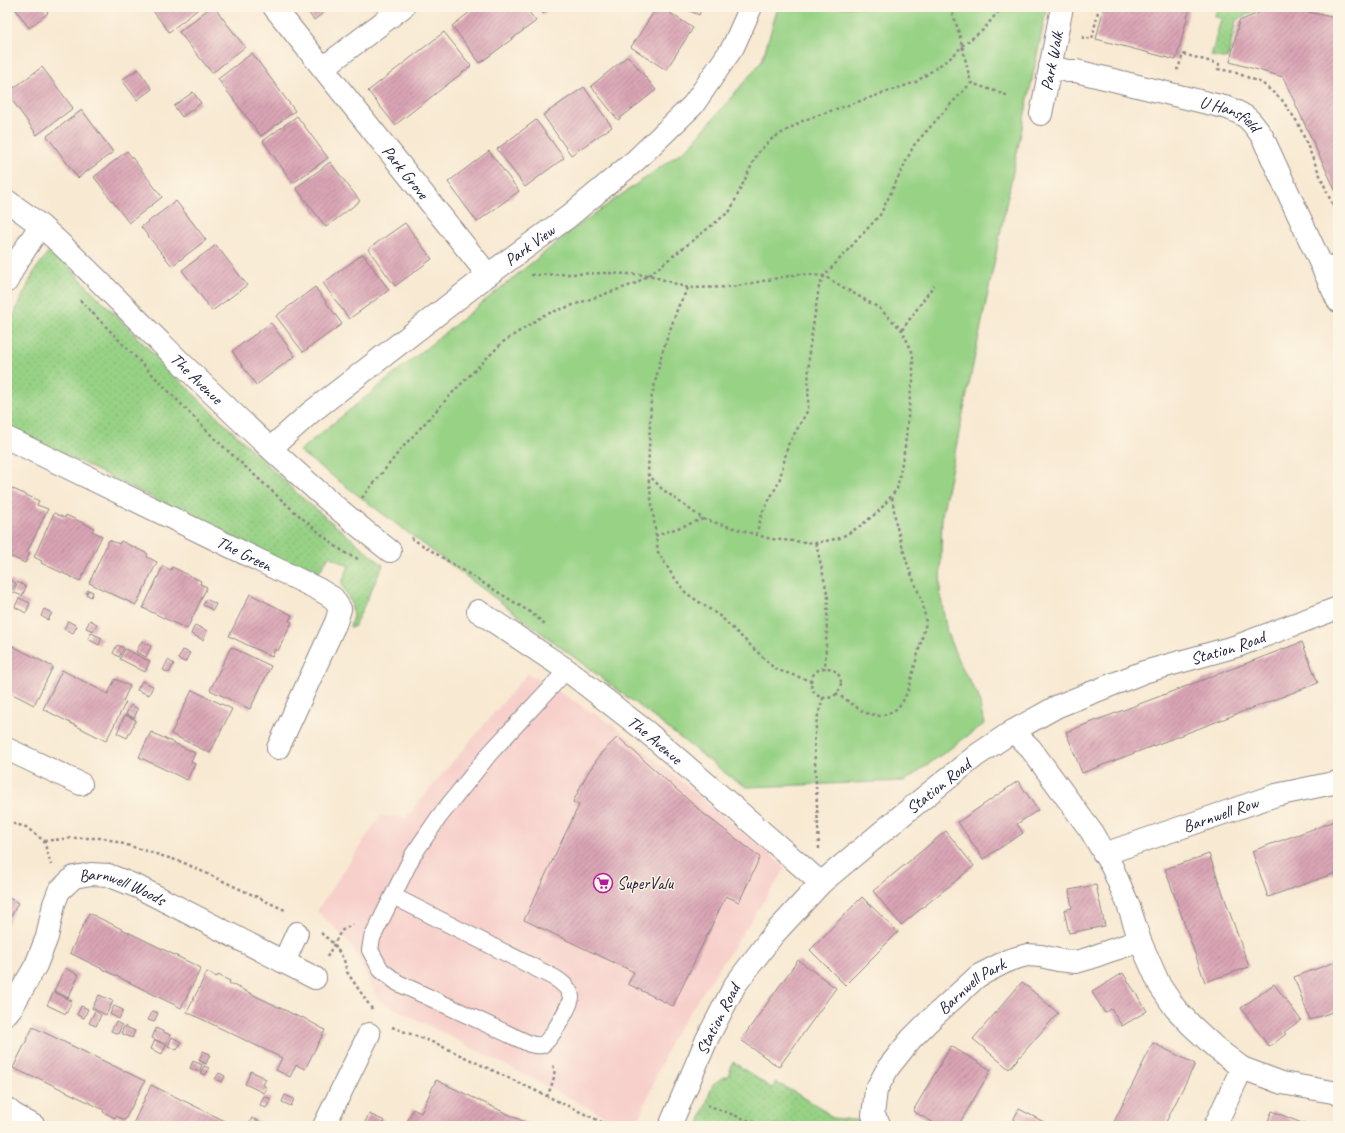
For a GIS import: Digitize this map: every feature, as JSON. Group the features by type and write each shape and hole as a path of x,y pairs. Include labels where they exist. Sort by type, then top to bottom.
{"street":[{"name":"Park Grove","path":"274,7 323,68 496,269"},
{"path":"323,68 402,7"},
{"name":"Park View","path":"271,448 310,413 496,269 568,217 636,160 693,105 733,47 751,7"},
{"name":"Park Walk","path":"1041,114 1062,7"},
{"name":"U Hansfield","path":"1050,67 1068,71 1076,71 1228,108 1241,113 1251,120 1262,136 1330,265 1338,302"},
{"name":"The Avenue","path":"7,200 67,250 163,345 271,448 347,517 390,551"},
{"path":"7,281 14,265 40,226"},
{"name":"The Green","path":"7,438 311,585 333,598 340,609 336,622 278,748"},
{"name":"Station Road","path":"670,1126 707,1039 735,985 773,935 821,883 971,760 1013,731 1058,706 1144,672 1237,646 1338,608"},
{"name":"The Avenue","path":"478,611 567,670 648,733 821,883"},
{"path":"1013,731 1031,750 1092,831 1112,867 1128,904 1140,941 1160,986 1175,1008 1217,1049 1242,1068 1282,1083 1336,1087"},
{"path":"7,749 81,784"},
{"name":"Barnwell Row","path":"1104,854 1276,795 1338,782"},
{"name":"Barnwell Woods","path":"7,1013 12,1007 36,964 47,937 54,904 59,892 74,876 91,874 108,875 138,887 315,978"},
{"path":"284,962 298,932"},
{"name":"Barnwell Park","path":"880,1126 873,1115 876,1090 888,1068 916,1034 978,976 1009,960 1027,955 1076,962 1140,941"},
{"path":"324,1126 369,1034"},
{"path":"1215,1126 1242,1068"},
{"path":"7,1109 12,1114 34,1126"}],"lane":[{"path":"393,896 555,978 564,985 570,992 571,998 561,1020 549,1040 542,1044 530,1044 398,983 381,970 370,950 372,938 413,855 439,817 490,753 567,670"}],"path":[{"path":"950,7 956,19 971,83"},
{"path":"347,517 402,448 454,390 503,342 544,315 634,284 649,275 730,211 757,154 770,140 804,120 916,82 953,56 963,45 983,30 1002,7"},
{"path":"1076,71 1083,37 1092,39 1100,7"},
{"path":"971,83 1010,96"},
{"path":"756,535 763,512 779,482 788,446 808,410 809,352 819,287 824,276 880,215 914,145 971,83"},
{"path":"496,269 516,274 607,273 649,275 688,288 732,287 799,274 824,276 879,308 902,330 913,354 913,380 905,447 897,489 878,511 859,527 840,538 816,543 771,539 703,519 662,489 648,474"},
{"path":"902,330 934,285"},
{"path":"688,288 678,307 662,353 651,400 648,474 658,552 686,593 721,617 775,669 811,681"},
{"path":"836,693 865,713 881,716 894,711 902,703 908,692 926,623 923,604 908,566 896,524 892,495"},
{"path":"655,536 703,519"},
{"path":"816,543 828,597 825,669"},
{"path":"825,669 836,673 840,680 840,688 836,693 828,698 822,698 814,692 811,686 811,681 815,673 825,669"},
{"path":"821,883 814,742 822,698"},
{"path":"7,822 26,827 44,841 51,863 51,869"},
{"path":"315,978 341,931 359,921 382,916"},
{"path":"542,1044 554,1067 555,1075 547,1097"},
{"path":"684,1096 763,1126"}],"shaded area":[{"path":"528,673 613,725 786,868 671,1040 636,1126 624,1126 378,1000 351,944 317,911 380,816 406,817"}],"green space":[{"path":"778,7 1047,7 942,515 940,592 947,633 960,665 978,695 984,724 905,781 747,787 733,779 643,709 299,451 576,227 689,147 762,61"},
{"path":"1217,7 1263,7 1236,20 1228,59 1211,56 1221,19 1215,16"},
{"path":"51,249 181,382 300,496 383,565 354,627 350,627 353,616 351,602 342,585 349,566 329,556 318,574 305,573 7,426 7,329 35,270"},
{"path":"733,1062 773,1089 775,1082 805,1098 828,1113 832,1118 866,1121 869,1126 698,1126 713,1084 728,1076"}],"building":[{"path":"14,7 44,7 48,13 29,28"},
{"path":"150,7 201,7 169,32"},
{"path":"211,7 214,7 245,47 212,73 179,32"},
{"path":"304,7 331,7 314,20"},
{"path":"476,7 525,7 536,21 480,63 452,26"},
{"path":"538,7 552,7 543,14"},
{"path":"657,7 661,7 693,28 666,70 631,47"},
{"path":"681,7 702,7 699,15"},
{"path":"1104,7 1190,7 1176,60 1096,39"},
{"path":"1274,7 1284,7 1332,17 1338,31 1338,196 1283,77 1230,62 1239,21"},
{"path":"444,32 471,66 395,125 368,91"},
{"path":"252,53 295,111 261,136 218,79"},
{"path":"628,56 656,90 618,120 591,86"},
{"path":"42,67 73,108 37,135 7,93"},
{"path":"138,69 152,89 137,100 122,80"},
{"path":"584,87 612,127 571,155 543,115"},
{"path":"193,92 201,103 182,117 174,106"},
{"path":"82,110 113,152 78,178 47,136"},
{"path":"297,116 328,158 293,183 263,141"},
{"path":"536,120 564,158 525,187 497,149"},
{"path":"127,151 162,197 129,223 94,177"},
{"path":"489,151 519,191 477,222 448,182"},
{"path":"330,162 360,201 326,227 296,188"},
{"path":"176,201 206,240 172,266 141,227"},
{"path":"405,223 432,259 395,286 368,249"},
{"path":"216,245 247,285 212,311 182,270"},
{"path":"363,254 389,290 349,319 323,283"},
{"path":"315,287 342,324 303,352 276,316"},
{"path":"271,323 295,356 256,385 232,351"},
{"path":"11,488 39,501 37,505 48,509 27,552 30,553 25,563 7,555 7,490 10,491"},
{"path":"54,513 65,518 66,515 94,528 92,531 102,536 80,581 41,563 42,561 34,557"},
{"path":"109,540 119,544 121,541 148,554 147,557 157,562 136,605 89,583"},
{"path":"163,566 171,570 172,567 201,581 200,584 207,587 187,629 143,608"},
{"path":"7,579 16,583 11,591 7,589"},
{"path":"18,582 26,587 22,596 13,592"},
{"path":"88,590 93,592 91,597 86,594"},
{"path":"250,594 292,615 289,621 292,622 278,651 275,649 272,657 229,636"},
{"path":"19,598 30,603 26,613 15,607"},
{"path":"206,599 216,604 213,610 203,605"},
{"path":"44,609 52,613 48,620 41,616"},
{"path":"90,620 97,624 93,631 86,628"},
{"path":"68,621 77,626 73,633 64,629"},
{"path":"195,625 207,631 203,640 191,634"},
{"path":"91,633 102,638 99,645 88,639"},
{"path":"142,641 151,646 146,657 136,652"},
{"path":"1302,642 1318,683 1082,773 1066,732"},
{"path":"7,643 53,667 34,705 7,691"},
{"path":"117,645 124,648 119,657 113,653"},
{"path":"231,647 271,666 250,709 210,690"},
{"path":"125,649 150,661 145,672 120,659"},
{"path":"183,650 190,653 185,662 178,659"},
{"path":"168,660 174,664 169,673 163,670"},
{"path":"62,670 108,694 115,679 130,686 123,701 126,702 106,741 43,709"},
{"path":"142,681 153,686 149,695 137,690"},
{"path":"192,690 232,709 210,753 171,734"},
{"path":"131,705 138,709 134,718 126,714"},
{"path":"125,715 136,720 127,738 117,733"},
{"path":"151,732 195,753 191,762 195,764 187,780 139,757"},
{"path":"618,737 704,814 760,857 739,902 726,896 673,1006 628,984 634,972 524,920 579,805 573,802 587,774 602,752"},
{"path":"1018,781 1038,810 1017,824 1023,833 983,859 958,822"},
{"path":"1338,820 1338,872 1268,897 1252,851"},
{"path":"946,831 974,866 901,925 873,891"},
{"path":"1209,854 1249,967 1205,982 1165,869"},
{"path":"1096,885 1105,926 1069,933 1064,910 1072,908 1069,890"},
{"path":"7,897 18,903 7,925"},
{"path":"862,897 898,932 845,985 810,950"},
{"path":"89,913 201,968 181,1008 70,953"},
{"path":"798,960 836,988 779,1067 741,1040"},
{"path":"1338,961 1338,1010 1310,1020 1294,977"},
{"path":"65,968 79,975 68,998 54,991"},
{"path":"207,972 217,977 218,975 230,981 229,983 301,1018 302,1017 325,1030 305,1069 296,1065 290,1077 276,1070 282,1058 187,1012"},
{"path":"1123,973 1147,1011 1122,1026 1111,1009 1105,1013 1092,992"},
{"path":"1022,982 1058,1013 1009,1069 973,1039"},
{"path":"1274,984 1301,1020 1284,1032 1286,1034 1269,1047 1241,1008"},
{"path":"54,992 72,1001 66,1014 47,1005"},
{"path":"99,995 113,1001 106,1015 92,1008"},
{"path":"81,1006 88,1009 84,1018 77,1015"},
{"path":"114,1006 123,1010 119,1019 110,1014"},
{"path":"95,1011 101,1015 96,1026 89,1023"},
{"path":"153,1011 158,1013 154,1022 148,1020"},
{"path":"116,1022 122,1025 118,1034 111,1031"},
{"path":"124,1026 135,1031 132,1038 121,1033"},
{"path":"33,1027 145,1081 125,1120 116,1116 115,1118 103,1112 104,1110 86,1101 36,1077 35,1078 13,1068"},
{"path":"156,1028 170,1035 166,1045 152,1038"},
{"path":"172,1037 181,1042 177,1050 168,1046"},
{"path":"155,1040 166,1045 162,1054 151,1049"},
{"path":"1153,1043 1195,1064 1164,1126 1112,1126"},
{"path":"951,1046 991,1070 958,1126 939,1126 913,1111"},
{"path":"203,1051 210,1054 206,1064 199,1060"},
{"path":"193,1061 202,1065 199,1072 190,1068"},
{"path":"204,1066 209,1068 206,1075 200,1073"},
{"path":"251,1071 266,1079 263,1085 267,1088 264,1093 245,1084"},
{"path":"219,1073 225,1076 222,1082 215,1079"},
{"path":"436,1080 533,1126 405,1126 413,1109 421,1113"},
{"path":"151,1085 235,1126 137,1126 133,1124"},
{"path":"285,1095 294,1099 291,1106 282,1102"},
{"path":"264,1096 271,1099 266,1108 260,1105"},
{"path":"1019,1109 1042,1121 1052,1126 1010,1126"},
{"path":"1272,1111 1309,1126 1266,1126"},
{"path":"369,1114 385,1121 383,1126 363,1126"},
{"path":"252,1118 266,1125 248,1126"}],"place":[{"name":"SuperValu","path":"603,883"}]}
